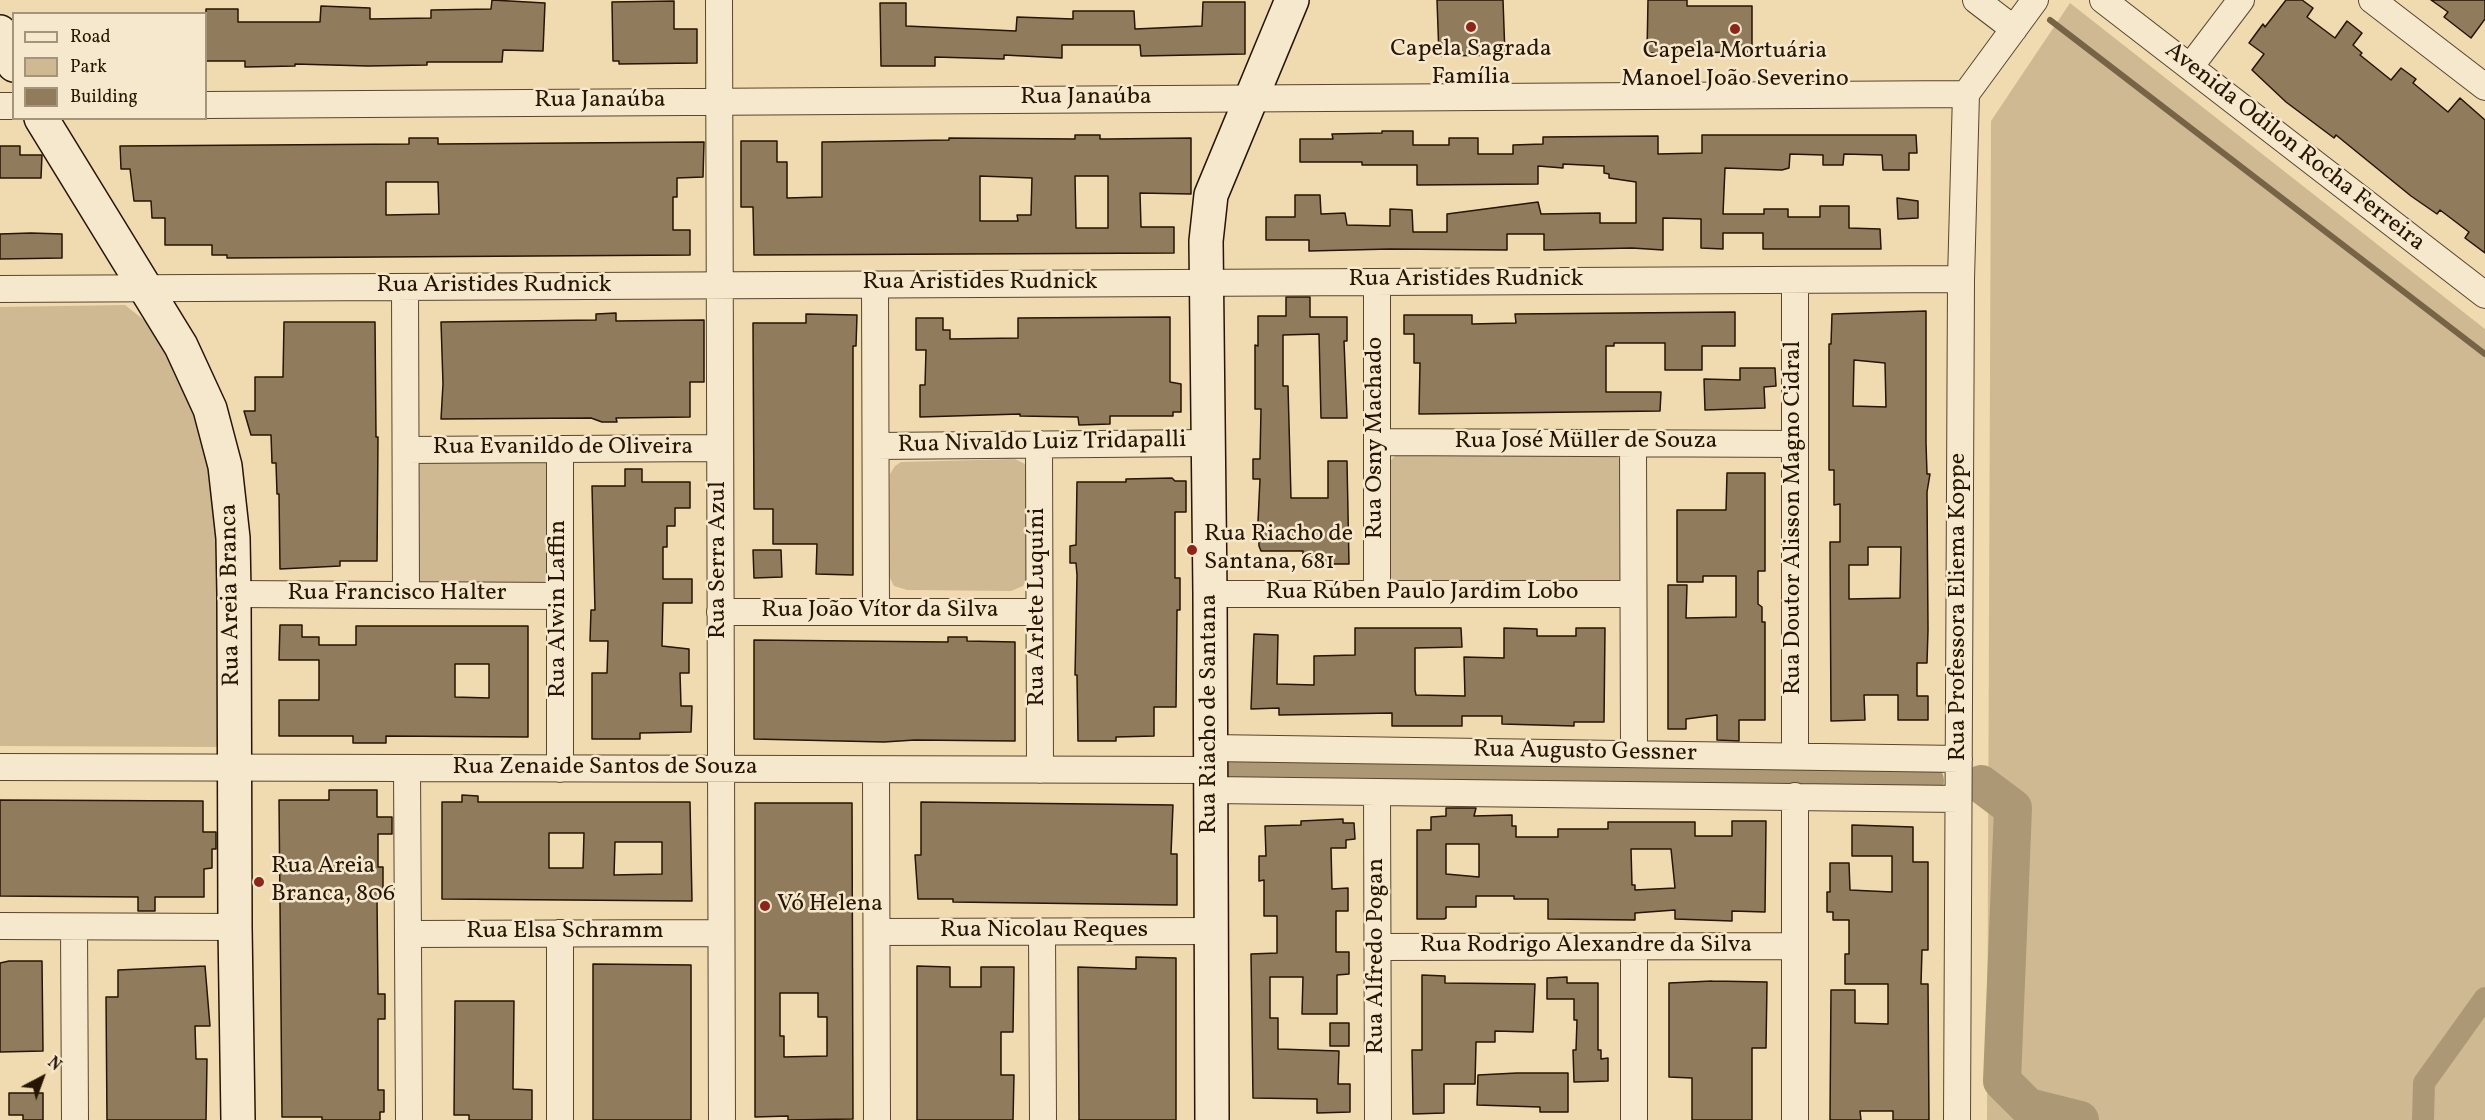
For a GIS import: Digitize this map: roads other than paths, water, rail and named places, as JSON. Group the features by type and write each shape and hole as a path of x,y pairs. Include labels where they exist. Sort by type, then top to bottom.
{"street":[{"name":"Rua Serra Azul","path":"720,0 722,1120"},
{"name":"Rua Riacho de Santana","path":"1212,1120 1206,241 1211,195 1292,0"},
{"path":"1976,0 2014,29"},
{"path":"1966,94 2035,0"},
{"name":"Avenida Odilon Rocha Ferreira","path":"2103,0 2485,295"},
{"path":"2190,67 2241,0"},
{"path":"2372,0 2485,87"},
{"path":"0,32 12,60"},
{"name":"Rua Janaúba","path":"207,105 1966,94"},
{"name":"Rua Professora Eliema Koppe","path":"1957,1120 1961,279 1966,94"},
{"name":"Rua Areia Branca","path":"42,120 181,346 197,378 218,435 230,497 234,594 238,1120"},
{"name":"Rua Doutor Alisson Magno Cidral","path":"1795,279 1795,756"},
{"name":"Rua Aristides Rudnick","path":"0,289 1961,279"},
{"name":"Rua Osny Machado","path":"1377,282 1377,594"},
{"path":"875,285 876,612"},
{"path":"405,287 406,595"},
{"name":"Rua Nivaldo Luiz Tridapalli","path":"876,446 1209,442"},
{"name":"Rua José Müller de Souza","path":"1377,442 1795,444"},
{"name":"Rua Arlete Luquíni","path":"1038,444 1041,770"},
{"path":"1633,444 1634,753"},
{"name":"Rua Evanildo de Oliveira","path":"406,450 720,448"},
{"name":"Rua Alwin Laffin","path":"560,449 560,769"},
{"name":"Rua Francisco Halter","path":"234,594 560,596"},
{"name":"Rua Rúben Paulo Jardim Lobo","path":"1210,594 1634,594"},
{"name":"Rua João Vítor da Silva","path":"720,612 1040,612"},
{"name":"Rua Augusto Gessner","path":"1211,770 1634,753 1959,759"},
{"name":"Rua Zenaide Santos de Souza","path":"0,767 1211,770"},
{"path":"407,768 409,1120"},
{"path":"876,770 877,1120"},
{"name":"Rua Augusto Gessner","path":"1211,770 1377,792 1958,799"},
{"name":"Rua Alfredo Pogan","path":"1377,792 1378,1120"},
{"path":"1795,796 1795,1120"},
{"path":"0,926 235,927"},
{"path":"74,927 75,1120"},
{"name":"Rua Nicolau Reques","path":"877,932 1211,931"},
{"path":"1042,932 1043,1120"},
{"path":"560,933 560,1120"},
{"name":"Rua Elsa Schramm","path":"408,934 721,933"},
{"path":"1634,946 1634,1120"},
{"name":"Rua Rodrigo Alexandre da Silva","path":"1378,947 1795,946"}],"waterway":[{"path":"2050,20 2485,354"},
{"path":"1222,768 1925,781"},
{"path":"1981,784 2013,808 2002,1081 2028,1107 2080,1120"},
{"path":"2423,1120 2424,1083 2485,998"}],"place":[{"name":"Capela Sagrada Família","path":"1471,27"},
{"name":"Capela Mortuária Manoel João Severino","path":"1735,29"},
{"name":"Rua Riacho de Santana, 681","path":"1192,550"},
{"name":"Rua Areia Branca, 806","path":"259,882"},
{"name":"Vó Helena","path":"765,906"}]}
